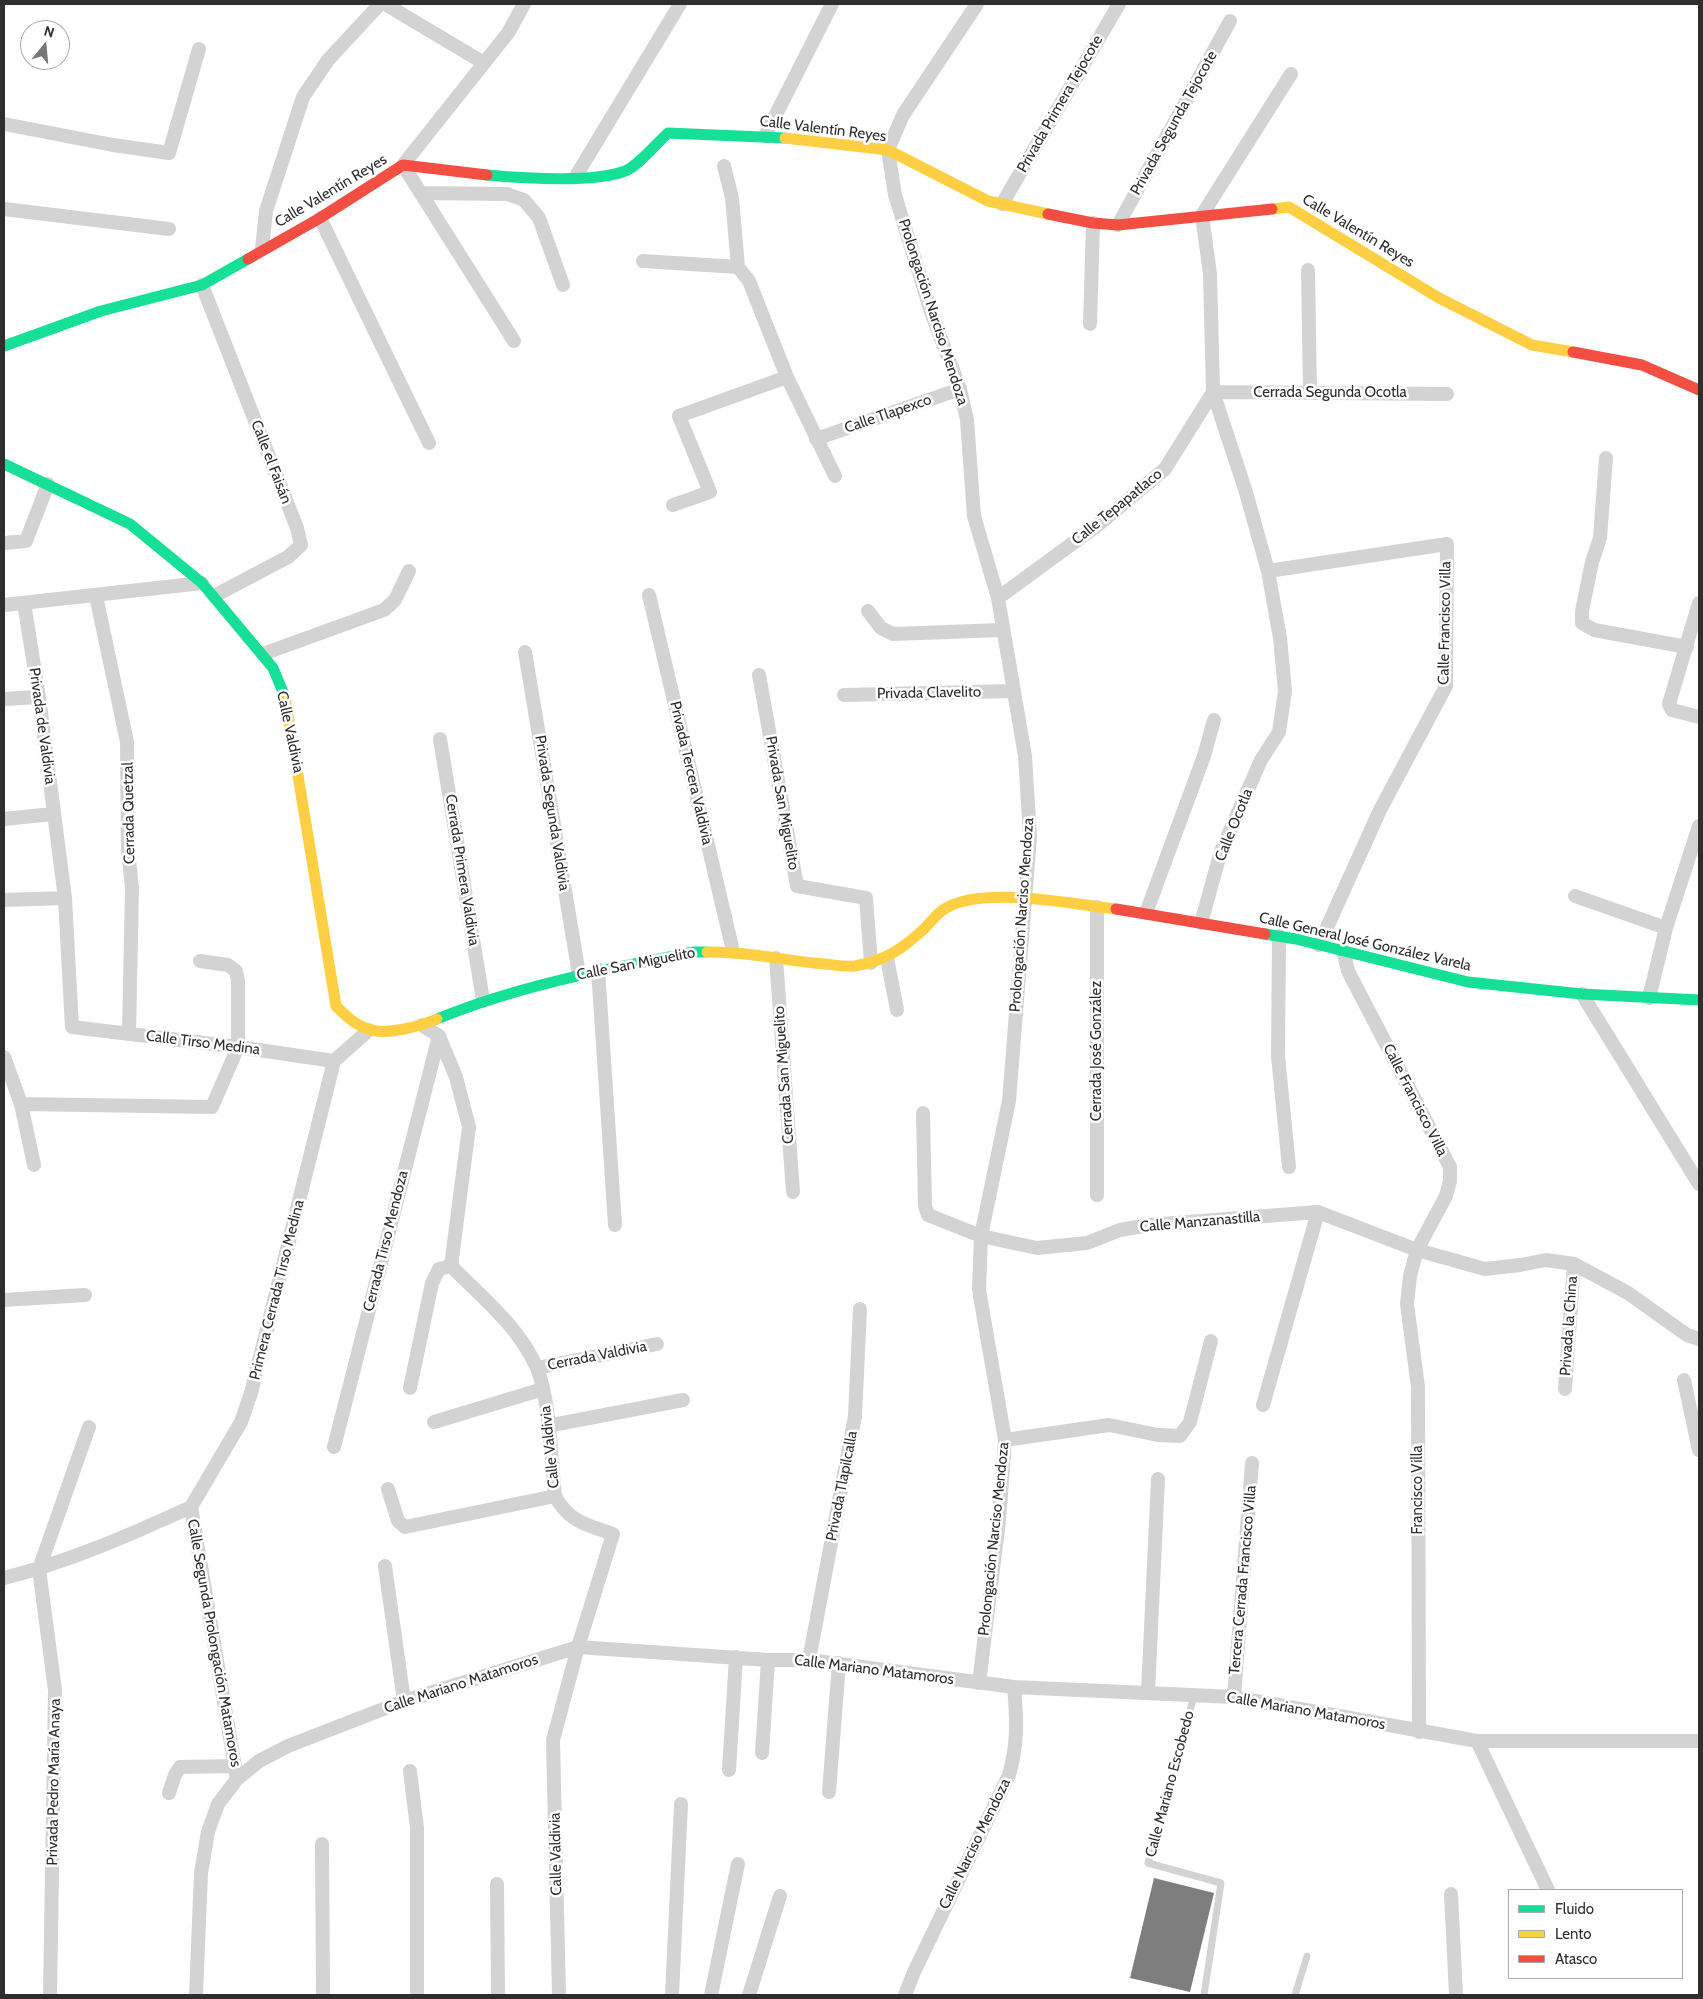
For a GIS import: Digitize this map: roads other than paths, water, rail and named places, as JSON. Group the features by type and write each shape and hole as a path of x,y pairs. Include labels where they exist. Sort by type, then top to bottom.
{"street":[{"path":"262,249 266,211 303,97 328,60 380,4"},
{"path":"385,4 484,63"},
{"path":"514,341 403,165 508,33 524,4"},
{"path":"576,176 680,4"},
{"path":"765,136 832,4"},
{"path":"888,150 903,115 977,4"},
{"name":"Privada Primera Tejocote","path":"1002,204 1119,4"},
{"name":"Privada Segunda Tejocote","path":"1118,225 1230,21"},
{"path":"4,124 113,145 170,153 199,49"},
{"path":"1268,571 1245,489 1213,392 1210,274 1202,215 1291,74"},
{"name":"Calle Valentín Reyes","path":"4,346 101,311 202,285 262,249 320,218 403,165 490,176 542,178 604,176 627,171 668,133 765,136 888,150 988,202 1093,223 1118,225 1289,207 1439,298 1532,345 1642,365 1699,390"},
{"name":"Prolongación Narciso Mendoza","path":"888,150 895,195 925,294 960,389 966,420 974,516 998,598 1026,774 1030,837 1009,1101 981,1236 979,1290 1005,1440 999,1521 979,1683"},
{"path":"724,166 732,198 738,267 749,281 787,377 835,476"},
{"path":"421,194 507,194 524,200 539,218 562,285"},
{"path":"4,209 169,229"},
{"path":"320,218 429,444"},
{"path":"1090,324 1093,223"},
{"path":"642,261 738,267"},
{"path":"1308,270 1310,392"},
{"name":"Calle el Faisán","path":"202,285 301,545 288,557 214,596"},
{"path":"673,506 710,492 679,416 787,377"},
{"name":"Calle Tlapexco","path":"816,439 960,389"},
{"name":"Cerrada Segunda Ocotla","path":"1213,392 1447,394"},
{"name":"Calle Tepapatlaco","path":"998,598 1099,524 1165,469 1213,392"},
{"path":"1606,458 1600,538 1588,578 1582,611 1582,623 1594,630 1688,646"},
{"name":"Calle Valdivia","path":"4,464 130,524 202,582 273,668 282,690 290,722 336,1006 350,1020 369,1030"},
{"path":"4,543 26,540 48,484"},
{"name":"Calle Francisco Villa","path":"1268,571 1447,544 1446,686 1380,810 1319,945"},
{"path":"263,654 384,610 395,600 409,571"},
{"name":"Calle Ocotla","path":"1201,923 1221,851 1261,760 1279,732 1285,691 1280,638 1268,571"},
{"path":"4,606 24,602 96,596 202,582"},
{"name":"Privada Tercera Valdivia","path":"650,595 733,951"},
{"name":"Cerrada Quetzal","path":"96,596 127,742 128,850 132,888 129,1034"},
{"name":"Privada de Valdivia","path":"24,602 39,696 65,898 72,1027"},
{"path":"1699,603 1688,646 1670,696 1669,704 1672,710 1699,717"},
{"path":"868,610 881,628 892,634 1002,630"},
{"name":"Privada Segunda Valdivia","path":"525,652 578,974"},
{"name":"Privada San Miguelito","path":"759,675 797,886 866,898 871,963"},
{"name":"Privada Clavelito","path":"844,694 1013,691"},
{"path":"4,699 39,696"},
{"path":"1146,913 1204,756 1214,720"},
{"name":"Cerrada Primera Valdivia","path":"440,740 483,1000"},
{"path":"4,819 53,814"},
{"path":"1649,998 1666,928 1699,826"},
{"path":"1575,896 1666,928"},
{"path":"4,900 65,898"},
{"name":"Calle San Miguelito","path":"369,1030 396,1030 422,1025 483,1000 578,974 694,952 733,951 776,958 853,966 871,963 887,958 924,929 945,908 960,902 980,898 1026,898"},
{"name":"Calle General José González Varela","path":"1026,898 1146,913 1280,936 1468,982 1582,994 1699,1000"},
{"name":"Cerrada José González","path":"1097,907 1097,1195"},
{"path":"1280,936 1278,1056 1289,1167"},
{"name":"Calle Francisco Villa","path":"1343,950 1348,971 1450,1167 1450,1181 1446,1196 1417,1250"},
{"name":"Cerrada San Miguelito","path":"776,958 793,1192"},
{"path":"887,958 897,1010"},
{"path":"21,1104 212,1106 238,1047 236,971 228,965 200,961"},
{"path":"598,969 615,1225"},
{"path":"1582,994 1699,1184"},
{"path":"410,1388 432,1283 439,1269 451,1266 469,1127 456,1077 439,1036 422,1025"},
{"name":"Calle Tirso Medina","path":"72,1027 238,1047 334,1061"},
{"path":"334,1061 369,1030"},
{"name":"Cerrada Tirso Mendoza","path":"334,1447 439,1036"},
{"path":"4,1057 21,1104 34,1165"},
{"name":"Primera Cerrada Tirso Medina","path":"190,1508 241,1422 252,1393 334,1061"},
{"name":"Calle Manzanastilla","path":"923,1113 925,1206 928,1215 981,1236 1037,1248 1086,1243 1120,1230 1149,1225 1318,1212 1417,1250 1485,1269 1546,1260 1574,1264"},
{"path":"1262,1405 1318,1212"},
{"name":"Francisco Villa","path":"1417,1250 1410,1276 1407,1304 1418,1387 1419,1732"},
{"path":"1574,1264 1628,1293 1687,1335 1699,1339"},
{"name":"Privada la China","path":"1565,1389 1574,1264"},
{"name":"Calle Valdivia","path":"451,1266 502,1316 529,1353 537,1368 543,1388 555,1496 561,1508 574,1520 612,1534 578,1646 553,1740 559,1995"},
{"path":"4,1300 85,1294"},
{"name":"Privada Tlapilcalla","path":"809,1660 855,1416 860,1309"},
{"path":"1005,1440 1109,1425 1158,1435 1180,1436 1190,1422 1211,1340"},
{"name":"Cerrada Valdivia","path":"537,1368 657,1344"},
{"path":"1684,1380 1699,1450"},
{"path":"434,1422 543,1388"},
{"path":"547,1426 683,1400"},
{"path":"39,1569 89,1427"},
{"name":"Tercera Cerrada Francisco Villa","path":"1234,1697 1252,1463"},
{"path":"1148,1692 1158,1479"},
{"path":"388,1489 398,1522 406,1527 555,1496"},
{"path":"4,1578 39,1569 135,1532 190,1508"},
{"name":"Calle Segunda Prolongación Matamoros","path":"190,1508 236,1772"},
{"path":"385,1566 404,1701"},
{"name":"Privada Pedro María Anaya","path":"39,1569 55,1690 50,1995"},
{"name":"Calle Mariano Matamoros","path":"196,1995 201,1873 208,1832 218,1804 236,1772 288,1746 404,1701 578,1646 768,1660 809,1660 1014,1687 1234,1697 1477,1741 1699,1741"},
{"path":"729,1770 736,1657"},
{"path":"762,1753 768,1660"},
{"path":"829,1792 839,1663"},
{"name":"Calle Narciso Mendoza","path":"905,1995 914,1972 1009,1775 1016,1751 1018,1728 1014,1687"},
{"path":"1477,1741 1548,1889"},
{"path":"169,1794 175,1775 180,1768 236,1772"},
{"path":"410,1771 417,1828 417,1995"},
{"path":"672,1995 681,1804"},
{"path":"322,1844 323,1995"},
{"path":"711,1995 738,1864"},
{"path":"497,1884 498,1995"},
{"path":"1451,1894 1456,1995"},
{"path":"750,1995 780,1896"}],"lane":[{"name":"Calle Mariano Escobedo","path":"1194,1696 1148,1864 1221,1883 1204,1995"},
{"path":"1296,1995 1307,1956"}]}
